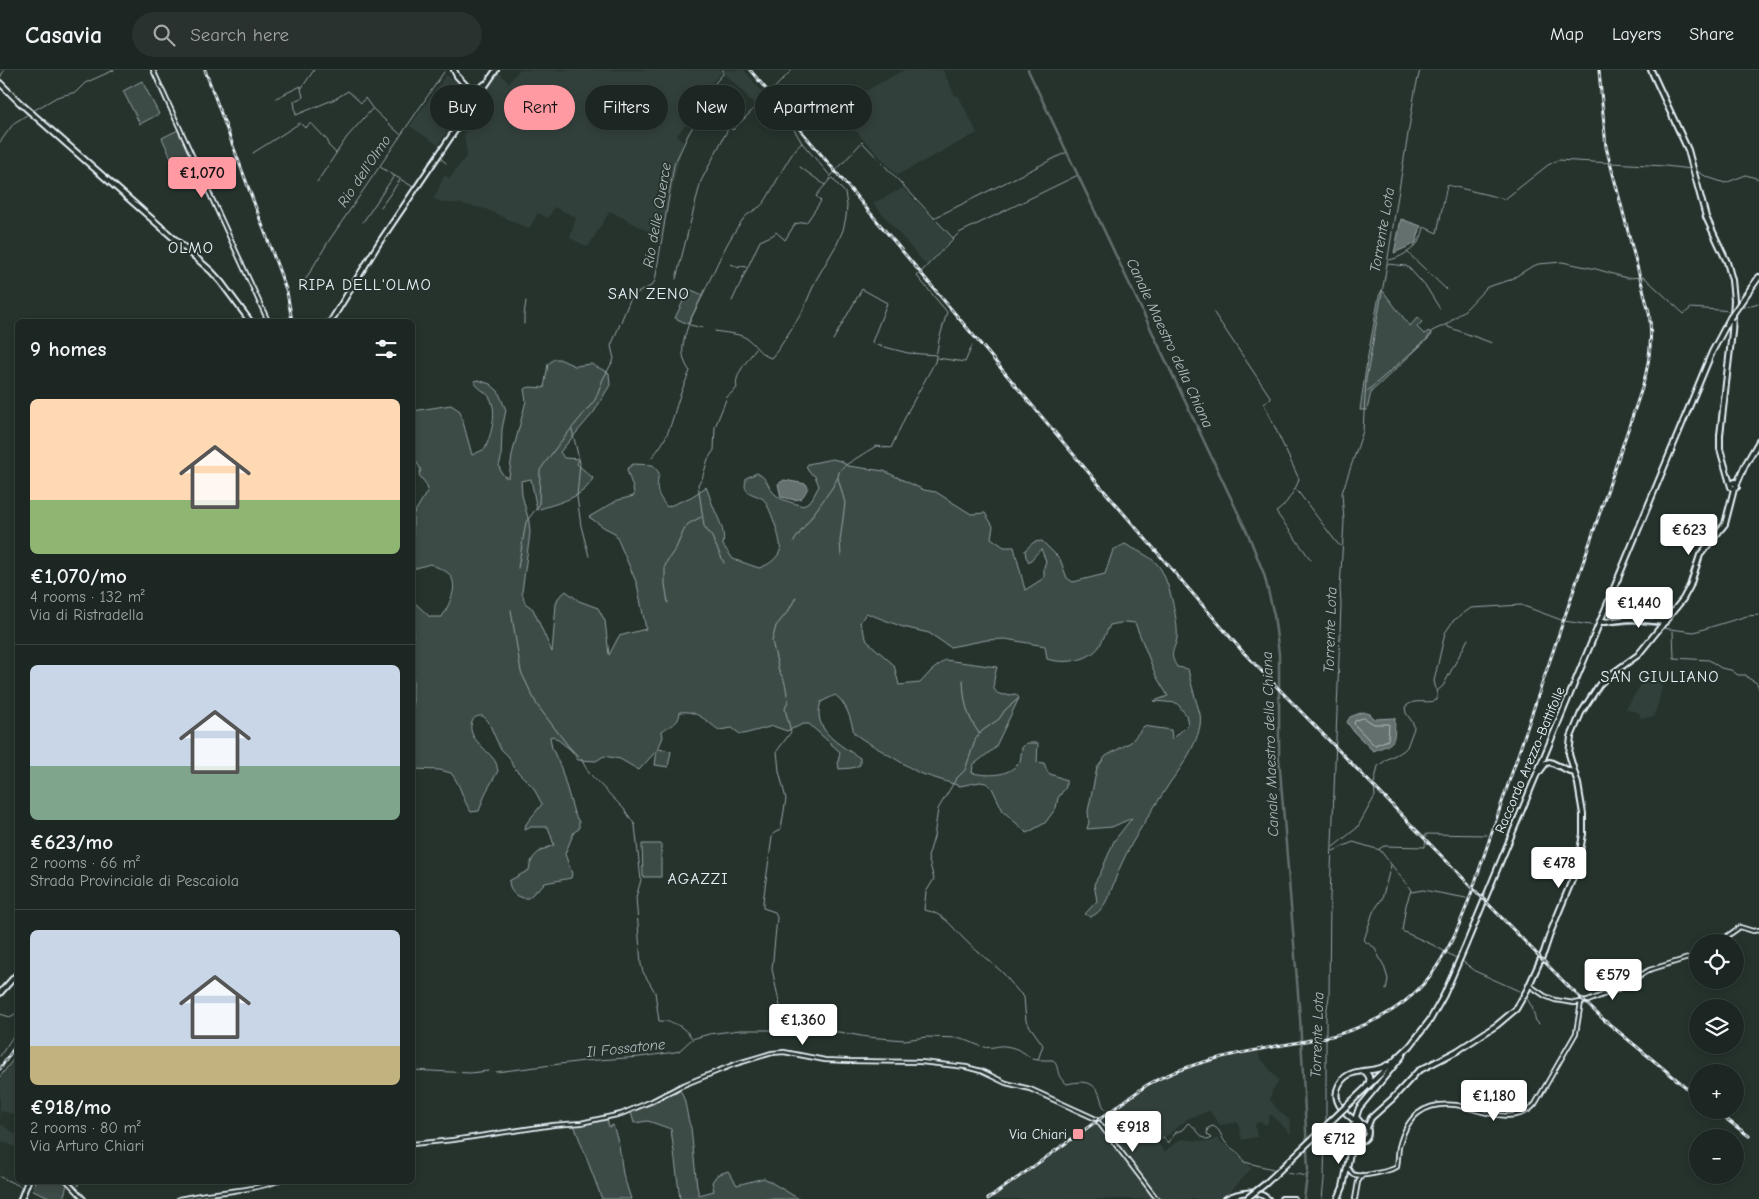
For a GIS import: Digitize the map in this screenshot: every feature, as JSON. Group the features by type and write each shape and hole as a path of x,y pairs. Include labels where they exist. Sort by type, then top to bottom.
{"main road":[{"path":"454,70 466,85"},
{"path":"484,85 496,70"},
{"path":"1651,70 1685,143 1706,217 1727,262 1733,288 1732,332 1720,434 1720,449 1728,476 1734,485"},
{"path":"463,82 468,85"},
{"path":"0,84 211,271 249,319"},
{"path":"332,319 382,239 456,130"},
{"name":"Raccordo Arezzo-Battifolle","path":"1246,1199 1265,1184 1410,1046 1430,1020 1444,995 1602,621 1604,611 1712,352 1730,318 1759,277"},
{"path":"1338,1199 1343,1187 1353,1139 1350,1134 1353,1126 1370,1118 1399,1093 1418,1071 1457,1051 1510,1015 1522,1001 1559,915 1579,858 1584,814 1568,748 1571,737 1582,713 1603,681 1638,655 1687,593 1700,555 1725,524 1734,485 1759,441"},
{"path":"1604,611 1607,617 1613,620"},
{"path":"1602,621 1630,619 1663,625"},
{"path":"1535,778 1544,766 1550,762 1575,773"},
{"path":"0,994 15,976"},
{"path":"1360,1123 1356,1117 1359,1108 1410,1046"},
{"path":"1353,1126 1337,1101 1336,1093 1338,1086 1346,1076 1353,1072 1379,1069 1394,1061"},
{"path":"1360,1094 1370,1080 1368,1074 1364,1071"},
{"path":"1347,1114 1367,1128"},
{"path":"1338,1199 1344,1198 1356,1145 1367,1137 1370,1118"},
{"path":"1353,1139 1359,1141"},
{"path":"21,1199 27,1184"},
{"path":"1226,1199 1241,1193 1261,1194 1268,1199"},
{"path":"1261,1194 1263,1199"},
{"path":"1284,1199 1294,1199"}],"street":[{"path":"153,70 267,319"},
{"path":"1731,934 1740,928 1753,931 1759,930"},
{"path":"1529,986 1555,1000 1582,1002 1614,991 1648,970 1689,958"},
{"path":"1350,1169 1353,1174 1363,1175 1397,1167 1399,1146 1411,1120 1418,1112 1429,1107 1447,1104 1456,1105 1510,1116 1522,1114 1530,1109 1576,1033 1582,1002"},
{"path":"415,1144 581,1122 621,1114 640,1107 681,1086 735,1064 772,1053 784,1052 826,1060 921,1062 966,1067 1006,1083 1030,1089 1096,1119 1158,1199"},
{"path":"1355,1199 1358,1182 1363,1175"},
{"path":"70,1184 84,1199"},
{"path":"179,1199 204,1194 236,1192 270,1184"}],"shaded area":[{"path":"519,70 744,70 757,85 755,85 755,105 745,94 745,85 736,85 723,71 711,85 678,85 678,130 681,130 677,135 683,142 661,238 610,211 588,247 570,238 576,217 554,207 548,218 538,213 529,229 486,209 457,203 445,203 434,199 444,176 450,178 467,155 464,135 466,130 494,130 494,85 488,85 498,71 509,83"},
{"path":"904,70 943,70 955,96 958,95 977,133 897,175 855,130 872,130 872,87"},
{"path":"446,75 461,85 439,85"},
{"path":"142,81 159,114 140,124 123,91"},
{"path":"430,98 430,130 448,130 438,145 410,126"},
{"path":"178,130 193,161 176,169 162,138"},
{"path":"903,188 953,239 927,266 873,203"},
{"path":"689,289 703,295 688,324 675,318"},
{"path":"1382,290 1410,326 1418,317 1422,322 1417,327 1424,334 1429,331 1432,335 1371,392 1367,410 1360,410 1367,361 1379,296"},
{"path":"554,359 559,359 575,366 591,364 609,373 610,385 594,412 560,452 564,458 579,459 577,464 593,478 589,485 569,499 537,510 531,479 521,481 530,533 522,592 525,603 533,609 552,652 556,604 558,598 566,591 579,601 598,608 605,621 609,655 619,636 646,629 637,584 615,533 589,517 618,500 634,496 627,469 633,464 653,465 659,473 657,488 659,495 667,507 691,497 706,487 722,529 723,545 733,559 759,568 774,560 780,551 779,540 766,502 747,491 745,486 746,478 757,473 764,478 773,492 779,497 803,506 812,499 819,486 815,476 806,467 808,464 832,459 841,461 848,466 884,471 924,490 936,492 971,514 985,513 993,526 991,538 1004,547 1014,547 1025,590 1044,578 1046,561 1041,549 1029,562 1026,557 1025,550 1034,542 1042,541 1060,559 1067,578 1073,582 1105,574 1113,550 1125,544 1154,561 1161,570 1169,588 1177,631 1173,658 1177,667 1188,669 1200,714 1199,731 1192,749 1126,854 1106,902 1101,909 1090,917 1085,914 1097,901 1094,884 1114,841 1132,818 1112,827 1087,829 1089,822 1088,811 1097,768 1106,756 1131,742 1144,726 1171,730 1172,740 1188,724 1186,715 1177,703 1154,701 1168,696 1156,676 1135,623 1126,622 1110,625 1099,647 1082,659 1053,661 1047,659 1045,646 1005,639 987,640 950,647 929,633 903,627 866,613 860,623 867,641 894,665 899,685 920,683 945,660 997,667 994,686 997,693 1002,695 1016,694 1019,698 995,748 973,765 972,773 992,775 1004,773 1020,762 1022,748 1026,743 1038,743 1037,762 1044,763 1048,773 1066,780 1066,787 1058,798 1056,808 1045,823 1027,833 1003,811 992,788 986,783 980,782 960,786 919,773 862,739 854,733 850,717 843,702 835,695 821,702 820,721 830,736 860,758 860,765 852,768 839,769 840,752 809,724 804,724 787,731 773,726 740,734 732,728 719,730 696,714 680,712 676,722 662,731 663,737 658,749 671,751 668,767 655,765 657,750 639,770 620,759 604,756 596,761 578,760 571,750 553,736 550,737 574,813 579,822 579,829 574,832 565,854 572,874 571,878 545,883 528,898 514,894 509,881 529,870 534,856 554,845 548,827 531,827 525,830 526,824 542,804 533,787 513,767 509,757 500,748 488,721 483,716 477,716 471,726 474,738 493,758 498,771 486,792 479,811 471,812 451,773 440,770 415,769 415,603 430,617 442,617 452,595 453,583 448,573 430,564 415,568 415,512 428,490 419,475 421,470 415,459 415,411 451,405 460,411 472,455 485,449 494,417 490,398 474,381 478,380 490,384 498,391 506,410 502,429 499,466 505,477 509,477 512,455 526,401 524,389 530,387 544,388 548,364"},
{"path":"1658,678 1662,689 1654,717 1640,718 1640,713 1626,709 1641,684"},
{"path":"642,844 661,844 661,877 643,877"},
{"path":"1259,1052 1259,1056 1279,1081 1272,1091 1270,1099 1276,1108 1290,1121 1291,1134 1270,1114 1267,1125 1260,1122 1255,1124 1257,1137 1242,1140 1238,1122 1220,1125 1210,1111 1189,1118 1158,1143 1164,1152 1181,1139 1210,1142 1217,1138 1252,1168 1224,1199 991,1199 1099,1120 1145,1089 1176,1072 1202,1063"},
{"path":"15,1057 15,1110 13,1114 1,1111 0,1122 0,1080"},
{"path":"680,1090 691,1128 699,1195 714,1191 712,1182 717,1175 728,1171 737,1185 764,1178 799,1199 680,1199 671,1129 648,1121 634,1123 631,1112 653,1104"},
{"path":"607,1119 609,1127 613,1125 619,1145 623,1174 631,1199 602,1199 574,1125"},
{"path":"0,1124 15,1134 15,1147 0,1140"},
{"path":"34,1184 67,1185 63,1199 54,1199 33,1190"}],"water":[{"path":"1401,219 1421,226 1416,243 1394,253"},
{"path":"784,480 806,484 808,487 801,498 781,497 778,484"},
{"path":"1363,712 1370,714 1375,719 1395,718 1393,741 1373,751 1347,722 1350,717"}],"waterway":[{"path":"0,78 4,70"},
{"path":"33,111 57,97 76,92 85,83 114,70"},
{"path":"314,70 301,89 303,97 294,101 296,115 335,99 348,91 361,103 365,98 373,109 400,134"},
{"path":"714,85 723,74 723,70"},
{"path":"676,279 701,181 729,127 733,130 792,70"},
{"name":"Canale Maestro della Chiana","path":"1028,70 1248,534 1264,574 1274,615 1279,654 1279,757 1300,1018 1308,1169 1304,1199"},
{"name":"Torrente Lota","path":"1326,1125 1326,1014 1329,997 1330,897 1341,605 1340,588 1344,521 1342,493 1363,431 1366,380 1420,70"},
{"name":"Rio dell'Olmo","path":"304,282 328,242 444,72"},
{"path":"276,98 301,86 301,88"},
{"path":"317,182 347,137 372,109"},
{"path":"0,142 14,123 30,113"},
{"path":"253,153 300,123 305,128 311,123 328,141 328,145 336,153"},
{"name":"Rio delle Querce","path":"518,568 526,522 539,505 540,470 595,400 603,379 614,359 611,346 633,295 651,286 655,281 674,165 691,130"},
{"path":"715,331 743,336 763,354 771,358 802,312 816,280 843,230 847,205 845,193 802,143 794,130"},
{"path":"831,176 862,142 953,238"},
{"path":"651,458 661,445 668,431 690,371 683,356 683,349 688,325 694,312 732,235 744,218 763,204 792,154 802,143"},
{"path":"934,218 1067,152"},
{"path":"439,157 446,163"},
{"path":"1389,260 1402,256 1411,250 1421,238 1424,227 1437,233 1447,185 1505,199 1548,165 1558,160 1691,169"},
{"path":"380,167 415,188"},
{"path":"800,167 825,185"},
{"path":"1695,170 1707,177 1725,183 1746,175 1759,179"},
{"path":"794,541 832,488 839,472 844,466 876,446 891,448 908,411 935,362 947,312 917,276 959,233 1078,175"},
{"path":"363,222 394,176"},
{"path":"732,301 760,241 776,232 785,240 795,224 806,223 821,201 816,196 831,178"},
{"path":"381,207 400,180"},
{"path":"1407,252 1447,290"},
{"path":"1365,393 1427,339 1432,331 1447,324 1466,309 1487,287 1510,280 1538,264 1562,262 1627,278 1644,277 1684,314 1691,308 1733,311"},
{"path":"731,264 739,268 740,266 747,267"},
{"path":"1388,264 1409,268 1427,288 1440,309"},
{"path":"833,340 862,289 887,303 872,342 873,344 908,353 936,355"},
{"path":"524,324 526,301"},
{"path":"1737,309 1759,303"},
{"path":"1214,313 1271,398 1264,404 1299,479 1290,497 1276,512 1311,560"},
{"path":"690,325 703,328"},
{"path":"1447,325 1492,343"},
{"path":"937,358 965,362 972,346"},
{"path":"724,563 712,537 704,526 698,484 702,479 708,459 714,450 715,427 727,397 737,388 736,383 739,373 755,349"},
{"path":"572,430 580,463 577,497 581,526 589,556"},
{"path":"838,478 845,503 840,541 841,556"},
{"path":"1296,489 1341,546"},
{"path":"668,603 665,566 688,524 701,517"},
{"path":"496,1072 675,1052 679,1051 692,1039 709,1034 740,1030 783,1030 784,1025 772,969 777,918 775,912 763,908 763,902 772,837 773,834 781,829 786,799 779,771 777,751 791,732 785,709 788,701 786,688 779,671 772,641 776,626 789,610 796,597"},
{"path":"1333,847 1357,828 1375,796 1374,784 1378,766 1407,747 1414,728 1405,707 1413,702 1437,700 1434,681 1445,633 1453,621 1471,608 1521,605 1564,621 1597,626"},
{"path":"511,610 521,672 537,705 569,747 581,759 589,773 624,809 635,825 641,880 636,897 641,965 655,992 659,1021 678,1025 692,1038"},
{"path":"1662,628 1694,632 1747,616 1759,615"},
{"path":"1601,626 1634,623 1659,626"},
{"path":"1673,631 1674,658 1709,660 1721,668 1731,670 1738,675 1746,675 1757,683 1759,689"},
{"path":"1437,691 1443,686 1468,639"},
{"path":"963,680 966,708 979,733"},
{"path":"1018,699 1005,710 999,719 982,731 976,738 965,770 956,779 938,809 934,837 928,857 934,879 926,892 924,910 937,914 947,921 969,944 1003,973 1024,997 1026,1021 1043,1045 1038,1060"},
{"path":"1379,849 1384,846 1425,847 1426,834 1487,835"},
{"path":"1333,851 1353,842 1380,850 1411,890 1406,905 1402,931 1458,959"},
{"path":"1386,990 1388,979 1384,966 1374,947 1364,940 1373,912 1382,899 1391,865"},
{"path":"1411,892 1423,890 1466,898"},
{"path":"1462,961 1477,972 1519,991"},
{"path":"1526,997 1539,1024"},
{"path":"0,1014 10,1017 15,1014"},
{"name":"Il Fossatone","path":"787,1030 839,1032 867,1037 905,1040 926,1037 961,1038 980,1046"},
{"path":"0,1056 15,1034"},
{"name":"Il Fossatone","path":"984,1047 1002,1046 1015,1048 1029,1057"},
{"path":"0,1077 15,1057"},
{"name":"Il Fossatone","path":"1032,1059 1053,1060 1057,1066 1060,1078 1067,1084 1077,1082 1091,1084 1098,1091 1107,1110"},
{"name":"Il Fossatone","path":"415,1070 470,1073 488,1071"},
{"name":"Il Fossatone","path":"1110,1113 1115,1121 1126,1126 1136,1123 1155,1123 1160,1133"},
{"name":"Il Fossatone","path":"1163,1137 1169,1142 1176,1132 1182,1130 1188,1123 1209,1140 1211,1138 1207,1134 1208,1128 1213,1126 1219,1131 1227,1145 1240,1155 1244,1162 1273,1169"},
{"name":"Torrente Lota","path":"1322,1199 1325,1129"},
{"name":"Il Fossatone","path":"1287,1173 1293,1174"},
{"path":"1296,1174 1307,1176"},
{"path":"0,1177 15,1184"},
{"path":"15,1184 22,1187"}],"railway":[{"path":"205,70 287,292 292,319"},
{"path":"750,70 1100,486 1243,652 1570,988 1603,1019 1689,1090"},
{"path":"988,1199 1147,1085 1169,1074 1239,1053 1336,1035 1387,1014 1407,1000 1423,984 1438,966 1450,944 1471,894 1642,388 1649,360 1651,341 1649,312 1606,147 1599,70"},
{"path":"0,1069 15,1046"},
{"path":"1726,1119 1749,1136"}],"place":[{"name":"Via Chiari","path":"1078,1134"}],"district":[{"name":"OLMO","path":"191,248"},
{"name":"RIPA DELL'OLMO","path":"365,285"},
{"name":"SAN ZENO","path":"649,294"},
{"name":"SAN GIULIANO","path":"1660,677"},
{"name":"AGAZZI","path":"698,879"}]}
